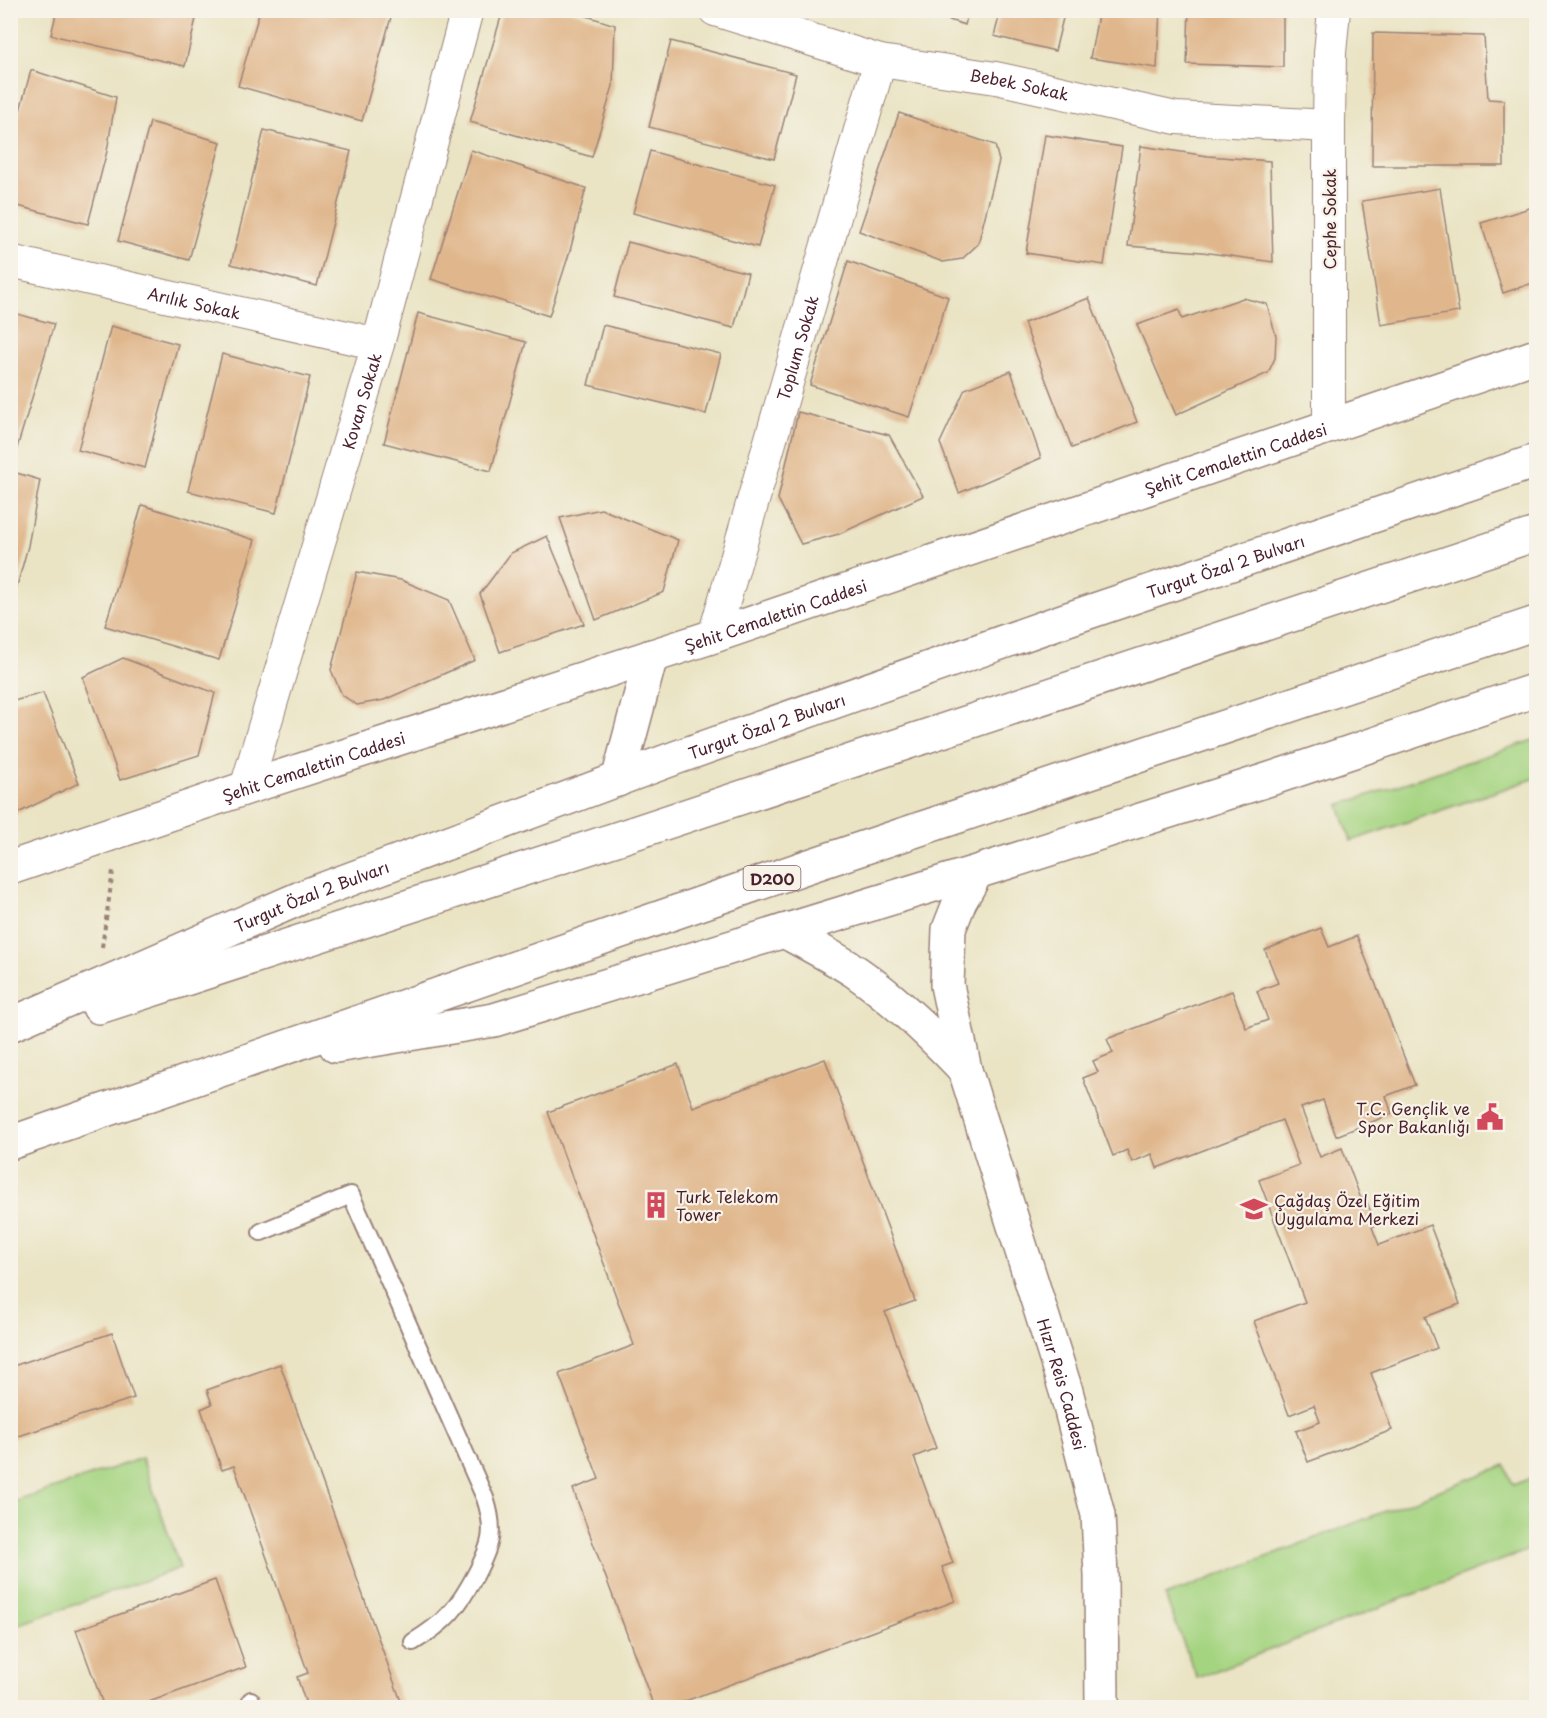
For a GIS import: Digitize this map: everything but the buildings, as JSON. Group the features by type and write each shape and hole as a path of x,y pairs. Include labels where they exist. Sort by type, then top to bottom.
{"main road":[{"name":"Şehit Cemalettin Caddesi","path":"10,868 714,636 1536,357"},
{"name":"Turgut Özal 2 Bulvarı","path":"10,1025 304,896 618,780 1065,620 1536,461"},
{"name":"Turgut Özal 2 Bulvarı","path":"10,1035 627,836 1536,534"},
{"name":"D200","path":"10,1143 806,867 1536,623"},
{"path":"618,780 651,656"},
{"path":"245,1060 494,1020 976,873 1270,779 1536,690"},
{"name":"Hızır Reis Caddesi","path":"976,873 960,901 949,929 947,985 965,1070 1066,1391 1096,1506 1101,1575 1102,1707"},
{"name":"Hızır Reis Caddesi","path":"784,931 829,955 879,990 936,1039 965,1070"}],"street":[{"name":"Kovan Sokak","path":"246,789 378,344 467,10"},
{"name":"Bebek Sokak","path":"715,10 880,61 996,78 1176,118 1329,126"},
{"name":"Cephe Sokak","path":"1329,427 1329,126 1330,53 1334,10"},
{"name":"Toplum Sokak","path":"714,636 880,61"},
{"name":"Arılık Sokak","path":"10,261 378,344"}],"lane":[{"path":"261,1232 351,1195 485,1498 491,1525 489,1550 462,1602 430,1632 413,1642"}],"path":[{"path":"95,988 119,832"}],"green space":[{"path":"1536,739 1536,778 1351,841 1339,805"},
{"path":"142,1458 180,1568 11,1627 11,1503"},
{"path":"1505,1465 1513,1485 1536,1476 1536,1547 1197,1678 1165,1596"}],"place":[{"name":"T.C. Gençlik ve Spor Bakanlığı","path":"1490,1117"},
{"name":"Turk Telekom Tower","path":"656,1205"},
{"name":"Çağdaş Özel Eğitim Uygulama Merkezi","path":"1254,1209"}]}
